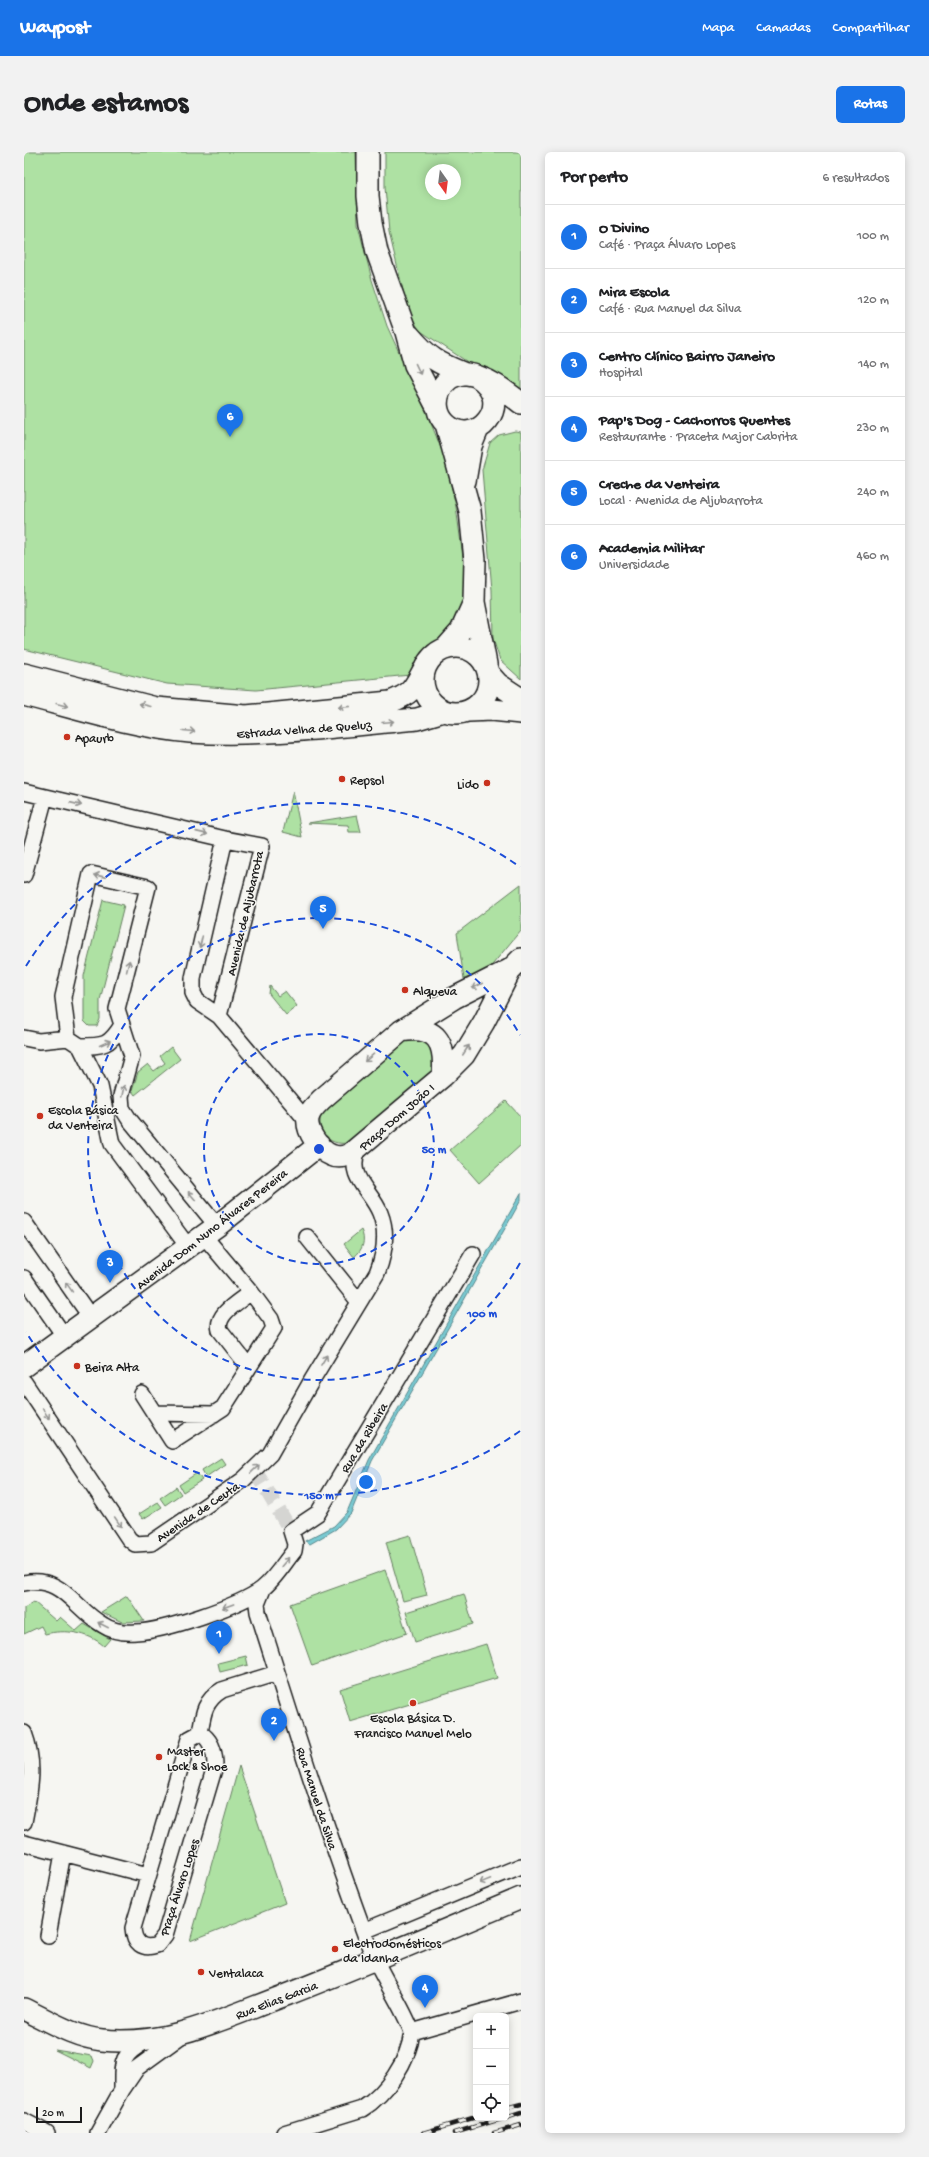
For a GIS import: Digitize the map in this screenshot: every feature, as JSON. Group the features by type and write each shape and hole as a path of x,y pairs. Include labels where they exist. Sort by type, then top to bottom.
{"main road":[{"path":"368,152 368,196 371,223 383,272 406,332 416,365 441,415 458,430 464,432 484,423 503,411 521,408"},
{"path":"406,332 432,359 508,393 521,403"},
{"path":"465,486 471,446 494,403 490,387 471,376 455,376 447,381 437,397 441,415 465,486 470,511 475,560 474,602 489,685 485,696 478,705 469,711"},
{"path":"474,602 461,631 446,648 436,653 428,661 423,671 424,690 428,699 444,711 461,713 469,711 492,710 521,714"},
{"path":"446,648 460,647 473,651 498,684 521,699"},
{"name":"Estrada Velha de Queluz","path":"24,674 156,708 246,716 390,702 412,691 423,671"},
{"name":"Estrada Velha de Queluz","path":"24,695 151,727 189,732 247,734 417,719 444,711"},
{"path":"307,1121 313,1107 401,1031 454,998 516,964"},
{"name":"Praça Dom João I","path":"307,1121 311,1134 319,1145 330,1155 336,1157 350,1155 358,1150 443,1076 464,1055 516,964"},
{"name":"Praça Dom João I","path":"401,1031 416,1029 431,1032 438,1039 445,1058 443,1076"},
{"name":"Avenida Dom Nuno Álvares Pereira","path":"24,1366 92,1319 203,1237 319,1145"},
{"name":"Rua Elias Garcia","path":"24,2009 68,2032 101,2040 132,2042 185,2033 376,1959 521,1898"}],"street":[{"name":"Avenida de Aljubarrota","path":"24,792 262,846 219,1016"},
{"path":"24,875 45,797"},
{"path":"225,838 193,978 193,993 197,1001 219,1016 307,1121"},
{"path":"142,1394 172,1441 223,1408 274,1328 271,1319 251,1292 203,1237 112,1144 107,1128 100,1086 74,1042 63,997 91,874 148,887 117,1009 132,1056 121,1096 122,1108 203,1237"},
{"path":"24,1038 39,1041 74,1042 98,1046 113,1039 122,1025"},
{"path":"107,1128 129,1119"},
{"name":"Avenida de Ceuta","path":"24,1382 129,1539 135,1544 151,1543 243,1480 270,1454 312,1380 377,1273 384,1256 384,1226 380,1212 360,1182 355,1170 354,1160 358,1150"},
{"path":"24,1222 92,1319"},
{"path":"306,1237 359,1302"},
{"name":"Rua da Ribeira","path":"24,1583 32,1581 52,1584 61,1589 88,1614 104,1626 124,1632 152,1630 201,1616 236,1603 263,1588 294,1551 295,1544 291,1532 318,1513 473,1254"},
{"path":"24,1278 65,1337"},
{"path":"249,1367 220,1330 218,1324 220,1318 251,1292"},
{"path":"154,1413 214,1414"},
{"name":"Rua Manuel da Silva","path":"263,1588 258,1604 258,1612 277,1673 364,1931 412,2032"},
{"path":"200,1733 204,1709 214,1695 222,1690 277,1673"},
{"path":"24,1733 32,1762 30,1793 24,1822"},
{"name":"Praça Álvaro Lopes","path":"200,1733 206,1737 210,1743 215,1757 215,1766 165,1935 157,1945 150,1947 138,1943 134,1937 133,1928 189,1739 200,1733"},
{"path":"24,1843 148,1875"},
{"path":"48,1936 63,1853"},
{"path":"364,1931 521,1866"},
{"path":"284,2133 362,2109 374,2102 384,2092 406,2054 412,2032 521,2000"},
{"path":"98,2133 122,2090 137,2068 185,2033"},
{"path":"132,2042 139,2054 137,2068"},
{"path":"122,2090 122,2063 132,2042"},
{"path":"24,2121 47,2133"}],"green space":[{"path":"24,152 356,152 358,225 372,280 387,326 428,416 445,458 456,507 464,565 463,602 448,632 426,649 410,675 256,690 167,684 24,649"},
{"path":"385,152 521,152 521,391 472,365 419,330 407,307 389,232 385,187"},
{"path":"515,431 521,432 521,679 500,660 493,639 492,590 482,470 490,443 499,435"},
{"path":"293,791 302,837 283,832"},
{"path":"357,815 361,832 349,832 348,825 308,823"},
{"path":"521,884 521,930 488,970 464,979 457,933"},
{"path":"103,900 124,905 100,1000 100,1019 97,1026 89,1026 84,1021 84,976"},
{"path":"270,986 278,996 285,991 297,1006 286,1015 269,994"},
{"path":"421,1037 434,1048 433,1071 348,1143 329,1140 322,1131 320,1125 322,1112 398,1042"},
{"path":"171,1047 180,1059 135,1095 132,1091 138,1072 148,1064 154,1071 165,1063 160,1056"},
{"path":"506,1101 521,1117 521,1145 479,1183 450,1150"},
{"path":"361,1230 363,1234 363,1245 354,1257 344,1244"},
{"path":"221,1458 225,1464 206,1477 202,1470"},
{"path":"197,1473 202,1480 183,1492 179,1485"},
{"path":"176,1487 181,1494 165,1505 160,1498"},
{"path":"158,1502 162,1507 143,1519 139,1514"},
{"path":"410,1535 427,1595 403,1601 386,1542"},
{"path":"385,1570 407,1633 312,1666 290,1604"},
{"path":"464,1594 473,1624 415,1642 406,1612"},
{"path":"127,1596 144,1621 122,1622 101,1612"},
{"path":"34,1602 56,1621 60,1617 76,1631 84,1624 110,1639 104,1646 98,1641 76,1633 60,1632 45,1634 41,1626 24,1634 24,1608"},
{"path":"486,1644 497,1678 350,1722 340,1689"},
{"path":"246,1656 248,1665 220,1672 218,1663"},
{"path":"239,1766 285,1903 190,1941"},
{"path":"55,2050 92,2056 94,2061 91,2068"}],"water":[{"path":"521,1193 521,1200 511,1218 372,1461 351,1513 336,1529 310,1544 305,1541 334,1526 347,1512 369,1460"}],"tunnel":[{"path":"255,1471 291,1531"}],"railway":[{"path":"509,2107 521,2104"},
{"path":"509,2117 521,2113"},
{"path":"423,2133 473,2118"},
{"path":"454,2133 494,2121"},
{"path":"494,2133 521,2125"}],"place":[{"name":"Academia Militar","path":"230,437"},
{"name":"Apaurb","path":"67,737"},
{"name":"Repsol","path":"342,779"},
{"name":"Lido","path":"487,783"},
{"name":"Creche da Venteira","path":"323,929"},
{"name":"Alqueva","path":"405,990"},
{"name":"Escola Básica da Venteira","path":"40,1116"},
{"name":"Centro Clínico Bairro Janeiro","path":"110,1283"},
{"name":"Beira Alta","path":"77,1366"},
{"name":"O Divino","path":"219,1654"},
{"name":"Escola Básica D. Francisco Manuel Melo","path":"413,1703"},
{"name":"Mira Escola","path":"274,1741"},
{"name":"Master Lock & Shoe","path":"159,1757"},
{"name":"Electrodomésticos da Idanha","path":"335,1949"},
{"name":"Ventalaca","path":"201,1972"},
{"name":"Pap's Dog - Cachorros Quentes","path":"425,2008"}]}
